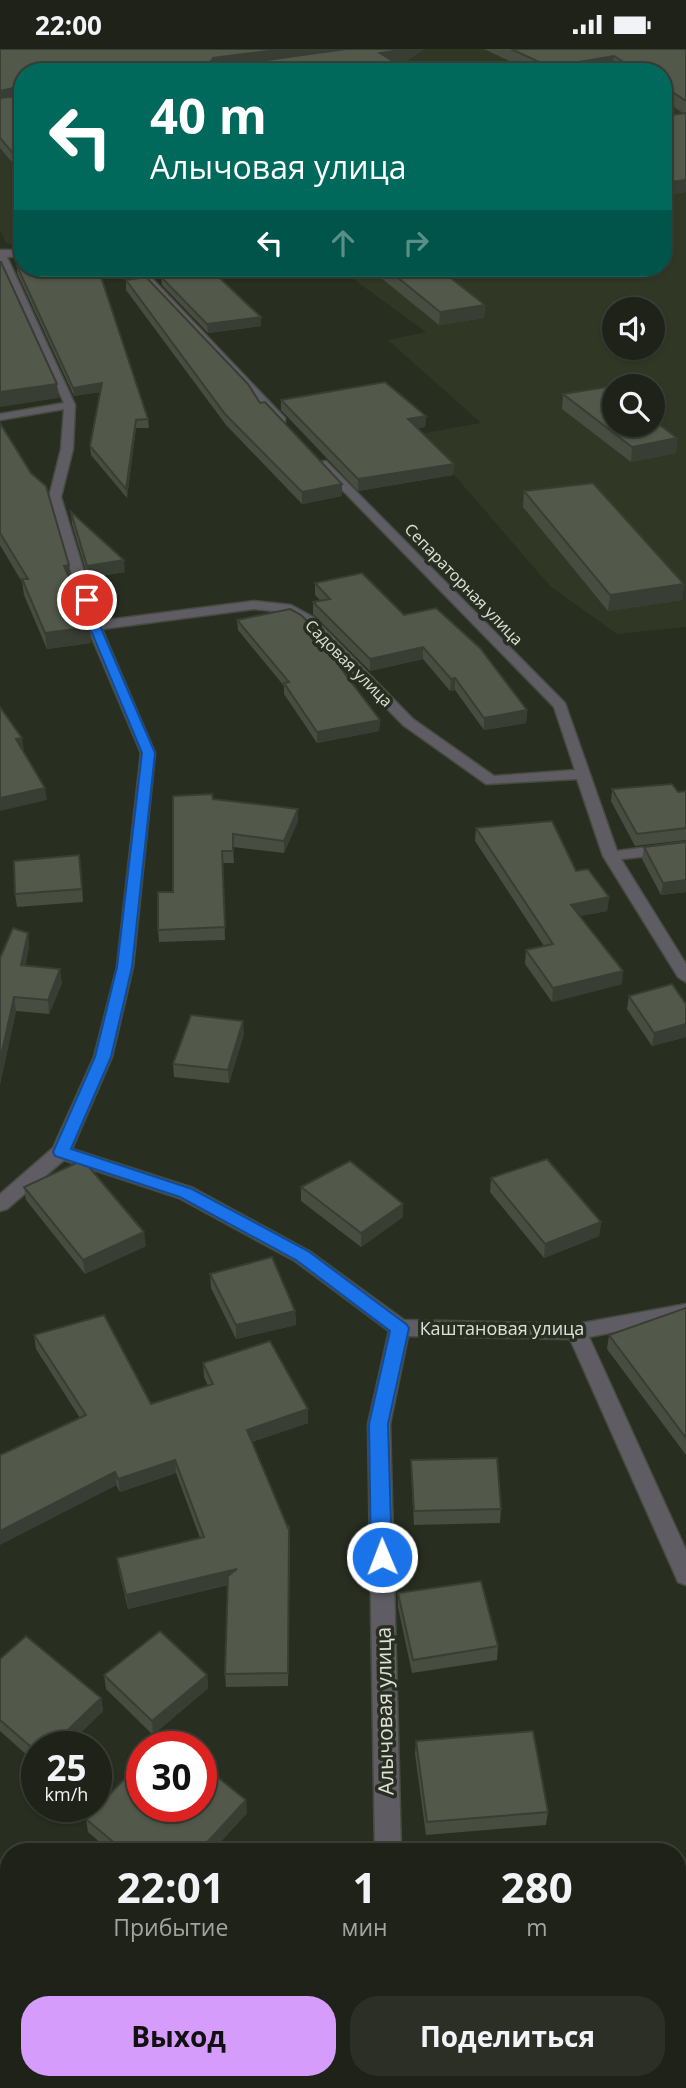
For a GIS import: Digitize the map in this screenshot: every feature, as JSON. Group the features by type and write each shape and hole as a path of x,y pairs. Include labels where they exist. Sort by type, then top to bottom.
{"street":[{"path":"0,254 70,405 67,449 55,497 94,626 148,753 125,967 103,1057 61,1152 0,1204"},
{"path":"146,277 290,429"},
{"path":"0,417 70,405"},
{"name":"Сепараторная улица","path":"309,449 560,706 611,856 686,977"},
{"name":"Садовая улица","path":"94,626 254,604 286,608 308,620 408,722 491,781 582,773"},
{"path":"611,856 686,847"},
{"path":"61,1152 186,1193 302,1256 400,1328"},
{"name":"Каштановая улица","path":"400,1328 577,1332 686,1311"},
{"name":"Алычовая улица","path":"388,1843 379,1424 400,1328"},
{"path":"577,1332 686,1575"}],"shaded area":[{"path":"425,49 686,49 686,627 617,634 550,586 419,434 481,423 388,340 426,332 350,277 672,277 672,63 318,63"},
{"path":"14,109 14,245 6,243 0,230 0,111"}],"building":[{"path":"0,49 285,49 213,58 213,63 14,63 14,88 0,91"},
{"path":"346,49 407,49 380,53 396,63 245,63"},
{"path":"511,49 686,49 686,101 672,92 672,63 625,63 614,56 573,63 541,63"},
{"path":"14,96 14,154 0,138 0,98"},
{"path":"686,113 686,180 672,182 672,115"},
{"path":"1,262 57,384 0,392"},
{"path":"22,277 101,277 148,419 136,420 126,489 90,446 102,383 73,388"},
{"path":"146,277 248,384 260,403 265,402 342,484 302,492 225,414 126,280"},
{"path":"161,277 218,277 261,317 207,324"},
{"path":"397,277 449,277 485,305 440,312"},
{"path":"385,382 426,416 408,419 454,464 358,479 281,400"},
{"path":"602,388 602,424 563,394"},
{"path":"0,423 31,473 46,486 69,565 64,566 90,627 45,633 22,579 28,579 0,533"},
{"path":"665,429 677,438 632,447 619,437 665,437"},
{"path":"593,483 684,584 610,595 524,491"},
{"path":"71,512 124,560 87,566"},
{"path":"362,573 404,615 436,608 480,648 527,710 484,718 455,678 451,679 423,647 370,659 313,602 330,599 315,583"},
{"path":"290,609 301,615 351,664 340,667 380,720 317,732 284,683 289,682 237,620"},
{"path":"0,707 22,738 16,739 45,788 0,798"},
{"path":"672,784 678,792 686,791 686,828 637,834 612,789"},
{"path":"212,794 213,799 298,809 284,841 233,834 233,851 222,851 225,927 158,930 158,892 173,892 173,796"},
{"path":"552,821 576,871 588,869 609,897 571,905 623,971 553,988 526,950 553,944 476,828"},
{"path":"686,842 686,880 663,883 644,847"},
{"path":"79,855 82,889 15,894 14,861"},
{"path":"13,928 28,933 21,965 60,969 48,1000 14,997 0,1061 0,958"},
{"path":"672,984 686,1004 686,1024 654,1033 629,996"},
{"path":"191,1015 243,1021 228,1070 173,1064"},
{"path":"547,1159 601,1222 545,1244 491,1178"},
{"path":"83,1160 144,1232 83,1260 24,1187"},
{"path":"350,1161 403,1204 361,1233 301,1187"},
{"path":"272,1257 295,1311 236,1325 210,1274"},
{"path":"686,1308 686,1438 609,1335"},
{"path":"104,1315 151,1404 213,1384 203,1363 270,1341 308,1409 247,1430 289,1527 288,1673 225,1674 228,1576 237,1569 126,1595 117,1558 204,1537 175,1460 118,1479 115,1472 0,1531 0,1455 86,1415 34,1335"},
{"path":"497,1458 501,1509 414,1511 411,1460"},
{"path":"481,1581 498,1646 413,1660 398,1593"},
{"path":"160,1631 207,1675 152,1721 104,1675"},
{"path":"26,1636 101,1698 67,1731 21,1731 21,1738 0,1720 0,1659"},
{"path":"533,1731 548,1812 427,1822 416,1741"},
{"path":"217,1777 246,1800 206,1843 114,1843 90,1822 112,1822 112,1792 126,1778 126,1822 217,1822"}],"route":[{"path":"87,600 94,626 148,753 125,967 103,1057 61,1152 186,1193 302,1256 400,1328 379,1424 382,1557"}]}
